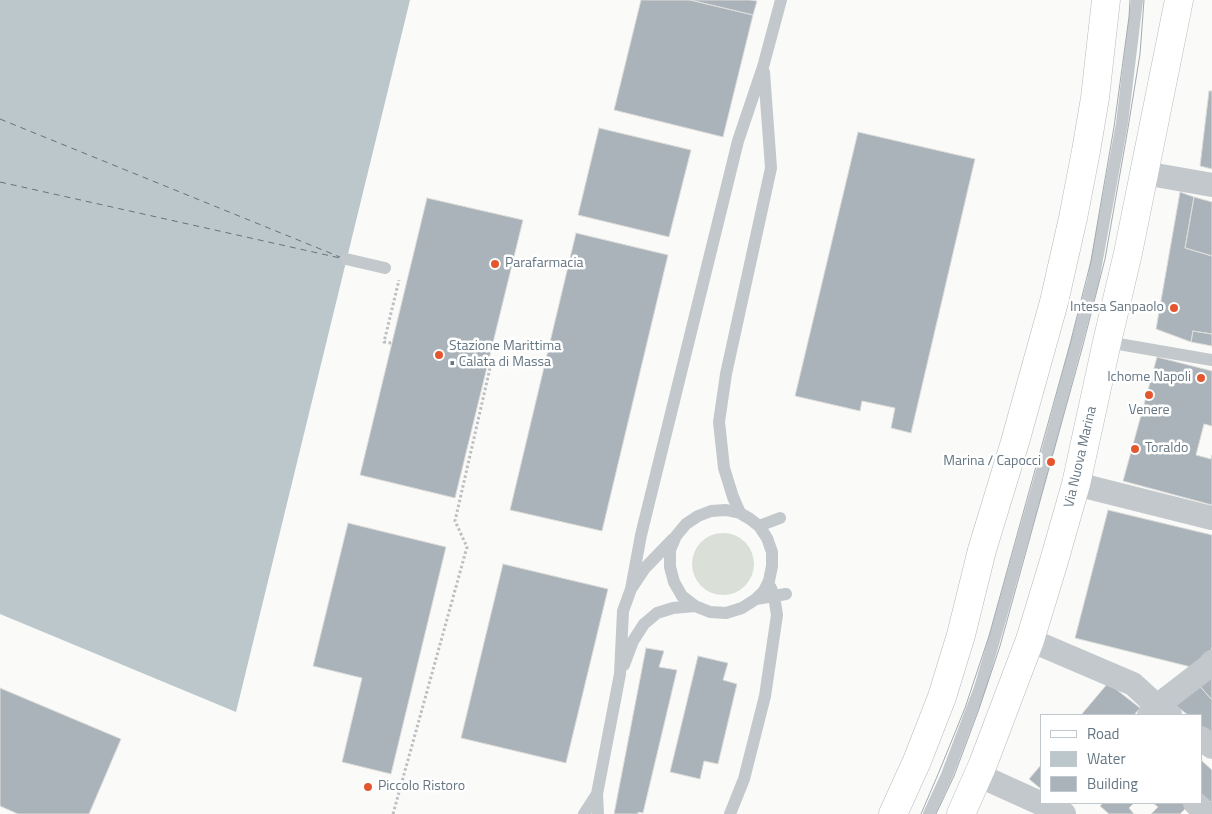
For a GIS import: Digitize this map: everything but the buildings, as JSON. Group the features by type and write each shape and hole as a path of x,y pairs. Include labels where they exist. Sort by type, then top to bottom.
{"main road":[{"path":"893,814 917,761 942,697 961,636 982,550 1015,442 1054,302 1086,151 1095,98 1106,0"},
{"name":"Via Nuova Marina","path":"961,814 983,764 1030,640 1076,484 1128,253 1179,0"}],"street":[{"path":"1144,173 1212,186"},
{"path":"1076,484 1212,518"},
{"path":"1030,640 1133,684 1158,712 1212,662"},
{"path":"1202,739 1212,747"},
{"path":"978,775 1040,803"},
{"path":"1042,804 1064,814 1073,804"},
{"path":"1196,804 1207,814"}],"lane":[{"path":"598,814 597,794 620,674 623,611 631,588 654,479 738,141 764,67 781,0"},
{"path":"929,814 980,688 1036,492 1093,281 1122,122 1137,0"},
{"path":"740,513 724,468 719,422 726,374 771,168 764,67"},
{"path":"346,259 385,268"},
{"path":"1107,342 1212,360"},
{"path":"631,588 645,568 686,524 698,516 711,511 726,510 740,513 750,519 759,526 767,538 772,552 772,566 764,591 742,608 726,613 710,612 694,606 682,596 674,582 670,567 670,550 676,536"},
{"path":"759,526 780,518"},
{"path":"730,814 744,779 765,696 780,596 769,580"},
{"path":"756,599 780,596"},
{"path":"620,674 633,641 644,624 657,613 673,608 694,606"},
{"path":"584,814 597,794"}],"path":[{"path":"385,268 401,271 384,342 391,343"},
{"path":"393,814 467,547 455,521 490,368 487,367"}],"shaded area":[{"path":"717,533 729,533 745,542 752,552 754,564 752,576 745,586 729,595 717,595 706,590 697,581 692,570 692,558 697,547 706,538"}],"water":[{"path":"0,0 410,0 236,712 0,614"}],"ferry route":[{"path":"0,119 340,257"},
{"path":"0,182 340,258"}],"tram line":[{"path":"921,814 965,708 989,636 1070,344 1091,261 1114,127 1130,0"},
{"path":"936,814 954,776 1000,646 1105,259 1140,54 1144,0"}],"place":[{"name":"Parafarmacia","path":"495,264"},
{"name":"Intesa Sanpaolo","path":"1174,308"},
{"name":"Stazione Marittima • Calata di Massa","path":"439,355"},
{"name":"Ichome Napoli","path":"1201,378"},
{"name":"Venere","path":"1149,395"},
{"name":"Toraldo","path":"1135,449"},
{"name":"Marina / Capocci","path":"1051,462"},
{"name":"Piccolo Ristoro","path":"368,787"}]}
